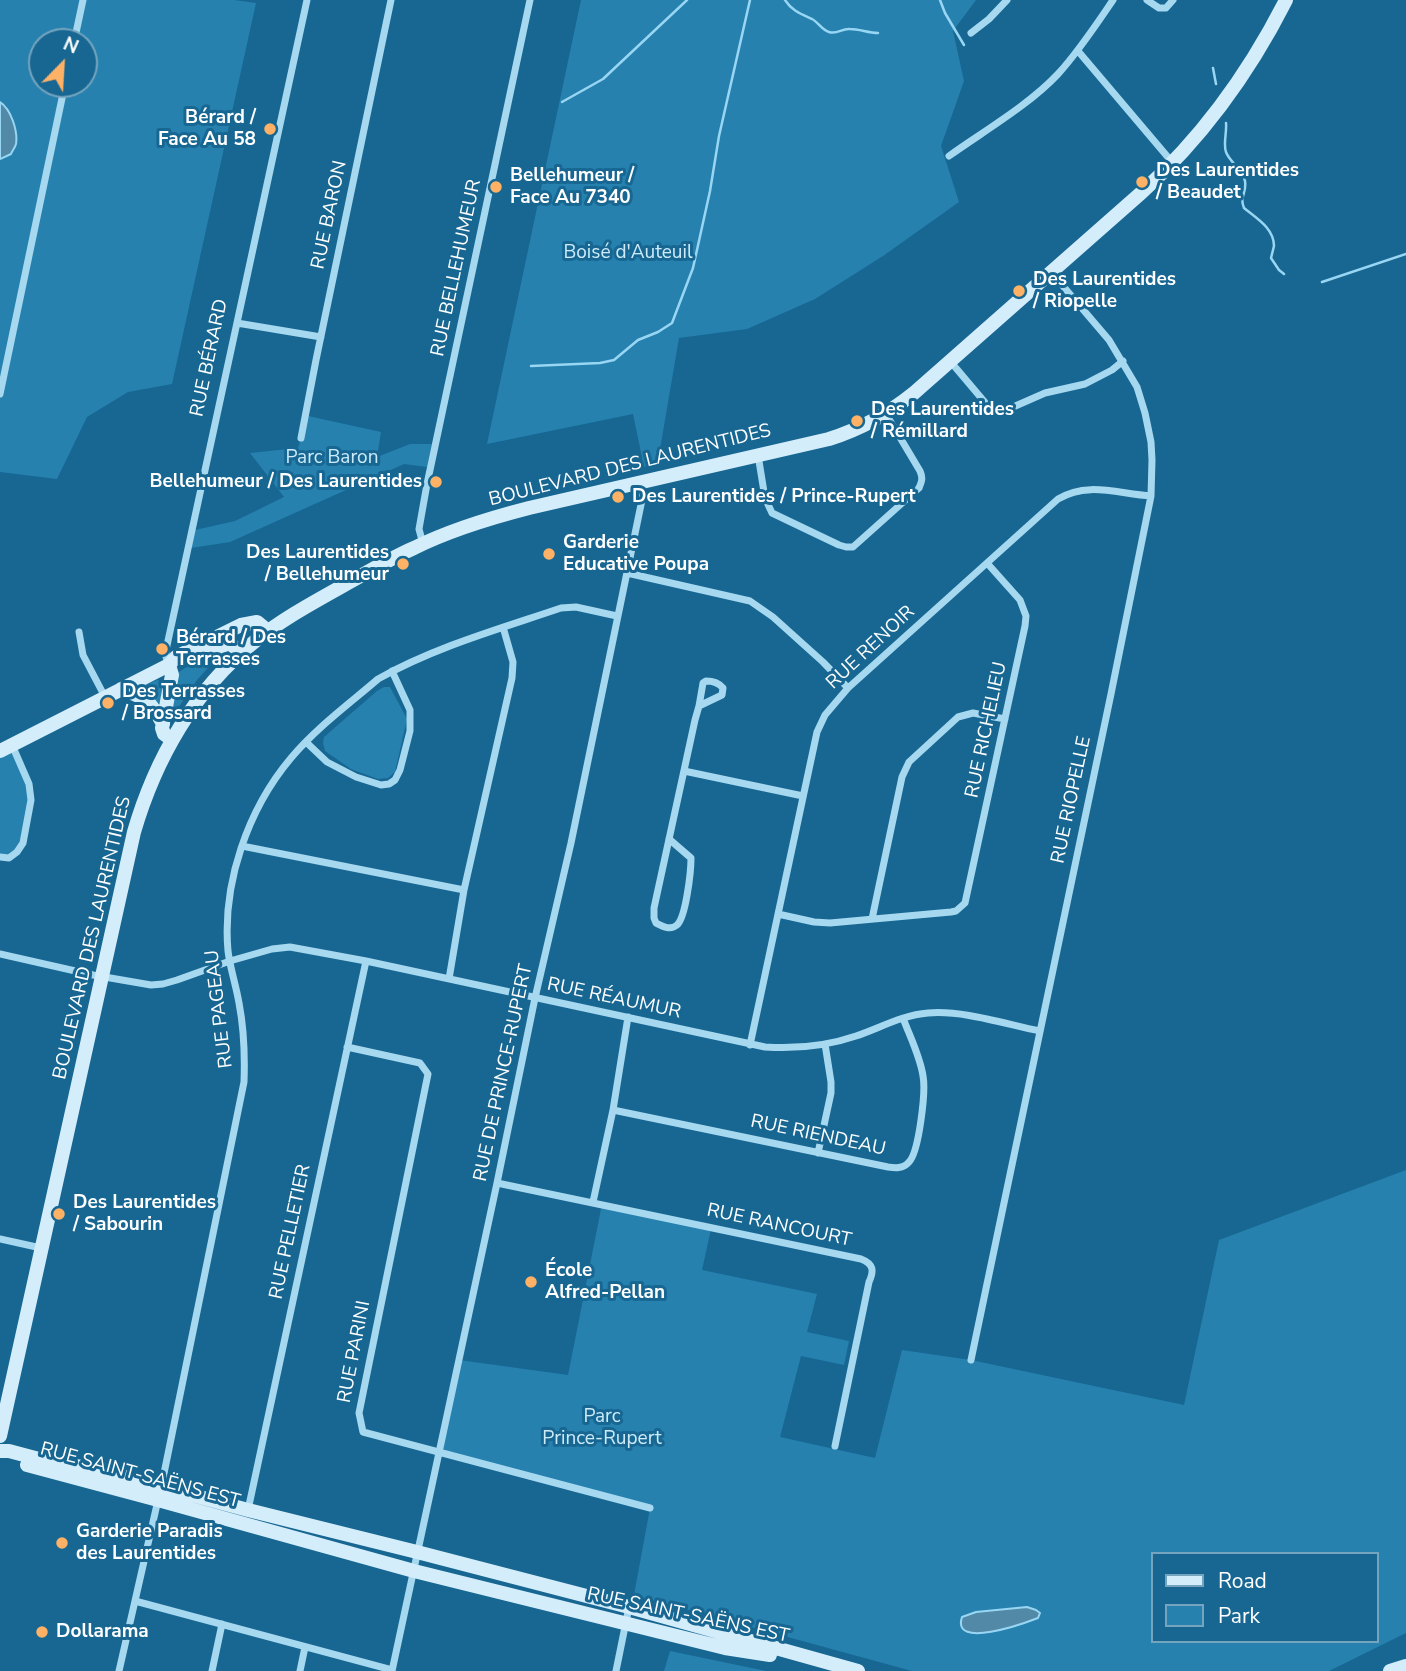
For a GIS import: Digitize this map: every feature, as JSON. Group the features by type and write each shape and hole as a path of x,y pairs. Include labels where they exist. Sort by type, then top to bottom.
{"street":[{"path":"77,28 83,0"},
{"name":"RUE BÉRARD","path":"163,724 172,675 166,652 307,0"},
{"name":"RUE BARON","path":"301,438 391,0"},
{"name":"RUE BELLEHUMEUR","path":"423,544 419,529 427,484 530,0"},
{"path":"971,33 1007,0"},
{"path":"949,156 1025,102 1056,76 1078,51 1113,0"},
{"path":"1147,0 1159,8 1166,8 1173,0"},
{"name":"BOULEVARD DES LAURENTIDES","path":"0,1438 136,825 153,778 172,740 204,693 242,652 268,631 333,591 423,544 516,511 837,436 886,414 914,393 1172,162 1233,89 1286,0"},
{"path":"1078,51 1172,162"},
{"path":"0,394 62,98"},
{"name":"RUE RIOPELLE","path":"971,1360 1151,496 1151,442 1137,387 1109,340 1051,272"},
{"path":"237,323 321,337"},
{"path":"950,361 995,412 1004,411 1045,393 1084,384 1123,362"},
{"path":"757,455 765,498 772,513 839,545 853,547 919,488 922,482 920,471 886,414"},
{"name":"RUE DE PRINCE-RUPERT","path":"392,1671 535,998 571,843 643,495 641,481"},
{"name":"RUE RENOIR","path":"750,1045 817,732 833,704 1058,499 1068,493 1086,489 1151,496"},
{"name":"RUE RICHELIEU","path":"872,919 956,911 968,897 1026,616 1020,600 987,563"},
{"path":"626,573 750,601 773,617 848,688"},
{"name":"RUE PAGEAU","path":"120,1671 160,1493 244,1082 245,1049 240,1004 228,951 228,924 231,888 251,823 266,793 290,759 378,679 392,671 503,627 561,608 576,607 617,616"},
{"path":"0,857 9,858 23,843 31,800 29,784 6,747 169,665 176,657 245,623 257,622 268,631"},
{"path":"449,979 464,890 512,678 513,662 503,627"},
{"path":"79,632 83,654 105,697"},
{"path":"169,665 180,665 228,643 242,652"},
{"path":"306,742 327,762 356,777 382,785 395,780 410,731 410,710 392,671"},
{"path":"121,689 149,702 163,724 163,732 172,740"},
{"path":"669,839 691,858 690,877 680,919 677,925 670,928 656,923 654,908 669,839 684,771 695,720 699,706"},
{"path":"779,914 822,923 872,919 902,777 909,762 958,717 973,713 1005,719"},
{"path":"684,771 803,796"},
{"path":"242,846 464,890"},
{"name":"RUE RÉAUMUR","path":"0,954 146,985 163,984 230,961 272,949 290,947 366,961 750,1045 775,1048 825,1044 857,1036 903,1018 930,1013 949,1013 1040,1031"},
{"name":"RUE PELLETIER","path":"248,1510 366,961"},
{"path":"593,1202 613,1110 628,1017"},
{"name":"RUE RIENDEAU","path":"613,1110 899,1168 908,1163 913,1154 924,1105 925,1086 921,1065 903,1018"},
{"path":"818,1153 831,1093 825,1044"},
{"name":"RUE PARINI","path":"347,1047 420,1063 428,1074 359,1413 363,1432 650,1508"},
{"name":"RUE RANCOURT","path":"497,1183 869,1262 873,1273 835,1446"},
{"path":"0,1239 41,1248"},
{"name":"RUE SAINT-SAËNS EST","path":"0,1438 83,1461 160,1493 414,1570 725,1648 841,1667"},
{"name":"RUE SAINT-SAËNS EST","path":"0,1453 9,1451 107,1472"},
{"name":"RUE SAINT-SAËNS EST","path":"0,1453 7,1460 248,1510 417,1552 629,1607 841,1667"},
{"path":"135,1601 392,1671"},
{"path":"616,1671 629,1607"},
{"path":"212,1671 222,1625"},
{"path":"300,1671 305,1647"},
{"path":"1390,1671 1406,1666"},
{"path":"841,1667 858,1671"}],"green space":[{"path":"0,0 234,0 256,3 172,384 128,392 87,417 57,479 0,472 0,159 11,154 6,106 0,102"},
{"name":"Boisé d'Auteuil","path":"581,0 976,0 953,31 964,81 941,146 959,202 883,256 815,299 747,329 679,338 658,461 644,467 633,414 487,444"},
{"name":"Parc Baron","path":"308,416 381,432 377,457 410,444 432,444 427,467 404,464 230,542 191,548 195,530 235,521 284,497 250,453 298,448"},
{"path":"226,648 197,680 170,720 176,674"},
{"path":"157,680 164,682 160,703 142,690 144,686"},
{"path":"384,687 390,687 407,719 395,772 388,778 378,779 351,769 325,751 323,743 324,737"},
{"path":"12,744 31,800 17,852 0,857 0,751"},
{"name":"Parc Prince-Rupert","path":"1406,1170 1406,1633 1329,1671 912,1671 634,1595 650,1508 439,1452 459,1360 568,1375 602,1204 711,1229 702,1270 817,1294 807,1332 849,1341 844,1365 801,1356 780,1437 875,1458 902,1350 971,1360 1184,1405 1219,1240"},
{"path":"670,1651 766,1671 664,1671"}],"shaded area":[{"path":"0,102 15,127 16,145 11,154 0,159"},
{"path":"1027,1607 1040,1613 1038,1618 991,1632 967,1632 962,1627 962,1617 976,1612"}],"waterway":[{"path":"562,102 603,79 687,0"},
{"path":"531,366 614,360 638,340 672,323 693,268 750,0"},
{"path":"785,0 794,10 814,20 829,32 850,29 878,33"},
{"path":"940,0 964,45"},
{"path":"1213,68 1216,84"},
{"path":"1226,123 1226,152 1245,181 1242,201 1244,208 1264,224 1271,234 1274,246 1271,258 1284,274"},
{"path":"1322,282 1406,254"}],"place":[{"name":"Bérard / Face Au 58","path":"270,129"},
{"name":"Des Laurentides / Beaudet","path":"1142,182"},
{"name":"Bellehumeur / Face Au 7340","path":"496,187"},
{"name":"Des Laurentides / Riopelle","path":"1019,291"},
{"name":"Des Laurentides / Rémillard","path":"857,421"},
{"name":"Bellehumeur / Des Laurentides","path":"436,482"},
{"name":"Des Laurentides / Prince-Rupert","path":"618,497"},
{"name":"Garderie Educative Poupa","path":"549,554"},
{"name":"Des Laurentides / Bellehumeur","path":"403,564"},
{"name":"Bérard / Des Terrasses","path":"162,649"},
{"name":"Des Terrasses / Brossard","path":"108,703"},
{"name":"Des Laurentides / Sabourin","path":"59,1214"},
{"name":"École Alfred-Pellan","path":"531,1282"},
{"name":"Garderie Paradis des Laurentides","path":"62,1543"},
{"name":"Dollarama","path":"42,1632"}]}
